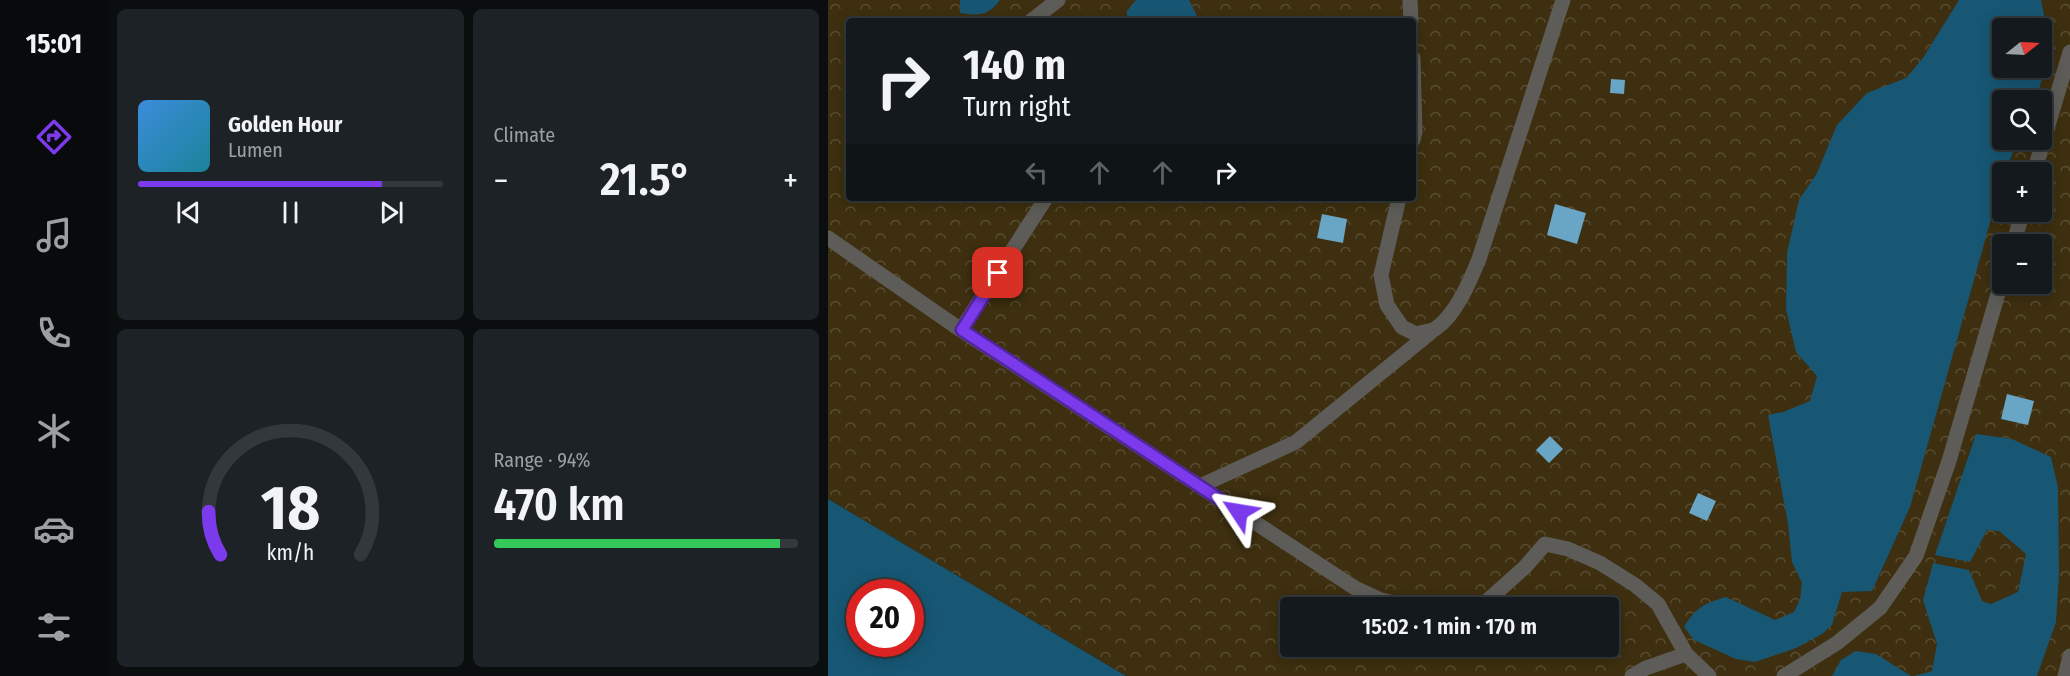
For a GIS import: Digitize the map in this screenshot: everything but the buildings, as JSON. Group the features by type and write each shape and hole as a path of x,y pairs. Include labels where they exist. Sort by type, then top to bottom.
{"lane":[{"path":"1035,18 1058,0"},
{"path":"1410,0 1411,18"},
{"path":"1200,486 1296,442 1434,329 1456,306 1470,283 1479,259 1563,0"},
{"path":"2037,162 2070,52"},
{"path":"962,330 1044,201"},
{"path":"1399,201 1381,275 1387,305 1402,327 1416,334 1434,329"},
{"path":"828,238 962,330 1355,588 1374,597"},
{"path":"1784,676 1838,643 1880,608 1916,556 1949,461 1998,294"},
{"path":"1491,597 1525,567 1545,544 1568,549 1600,563 1658,603 1686,654 1709,676"},
{"path":"1632,676 1646,668 1686,654"},
{"path":"2065,676 2070,657"},
{"path":"1811,660 1813,676"}],"green space":[{"path":"828,0 2070,0 2070,676 1126,676 828,499"}],"water":[{"path":"960,0 1000,0 987,12 973,14 960,13"},
{"path":"1136,0 1189,0 1197,16 1197,18 1127,18 1127,11"},
{"path":"1959,0 2041,0 2045,18 1992,18 1992,78 2043,78 2038,90 1992,90 1992,150 2014,150 2009,162 1992,162 1992,216 1910,507 1872,591 1842,592 1832,625 1822,634 1796,648 1755,662 1736,659 1694,640 1684,627 1701,607 1726,597 1775,620 1794,612 1800,599 1802,583 1792,562 1788,524 1768,415 1783,412 1810,401 1817,376 1796,352 1786,309 1787,253 1799,200 1817,173 1837,125 1867,93 1906,78 1923,58"},
{"path":"1976,434 2012,439 2051,457 2058,487 2059,575 2056,622 2037,676 1914,676 1932,671 1937,644 1923,600 1933,563 1969,570 1982,601 1991,604 2018,592 2026,554 1999,531 1987,530 1970,562 1935,555"},
{"path":"828,499 1126,676 828,676"},
{"path":"1856,651 1876,654 1911,676 1832,676 1841,660"}],"route":[{"path":"998,273 962,330 1239,512"}]}
